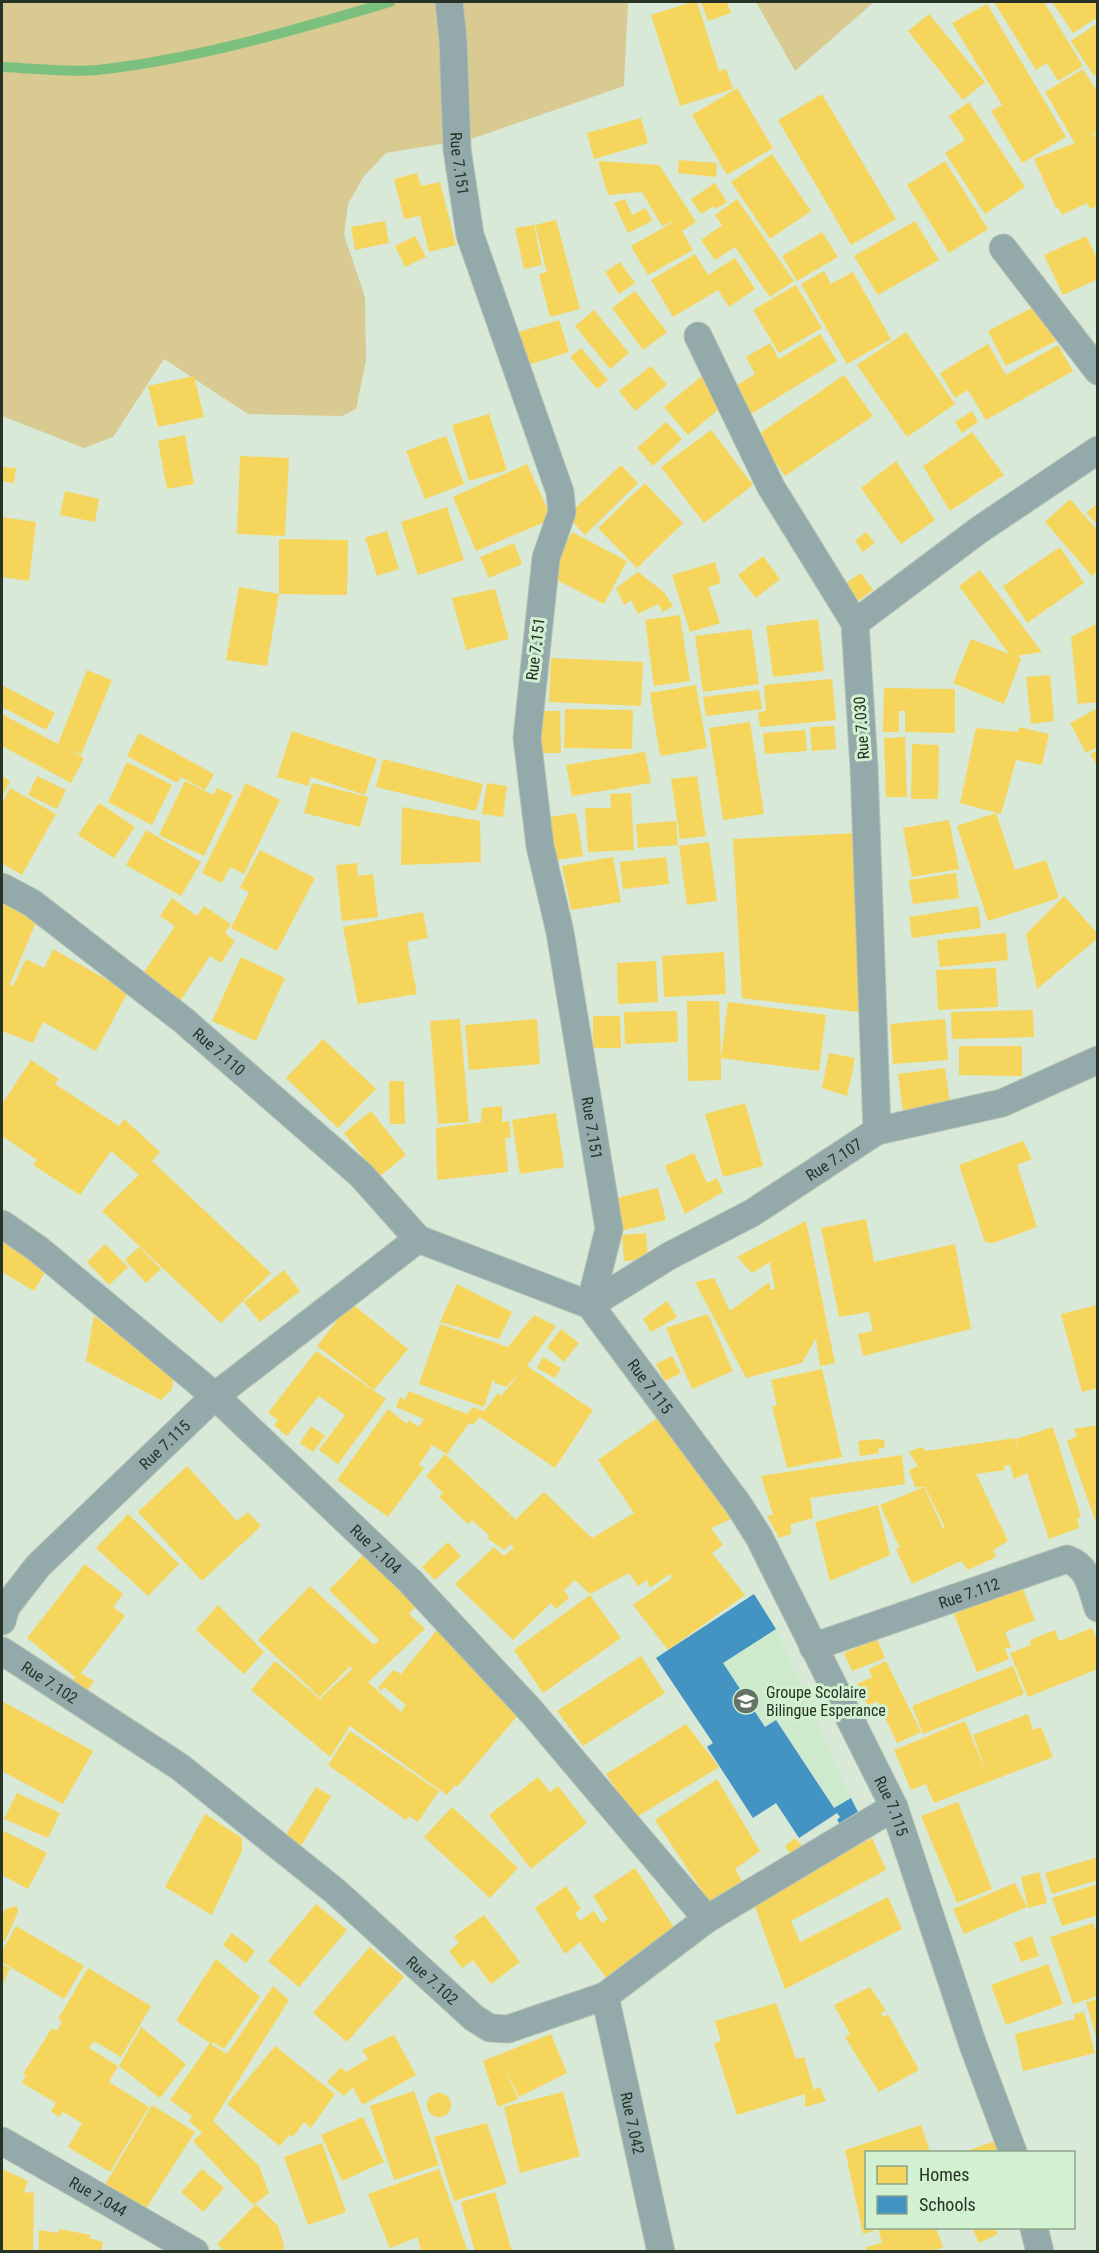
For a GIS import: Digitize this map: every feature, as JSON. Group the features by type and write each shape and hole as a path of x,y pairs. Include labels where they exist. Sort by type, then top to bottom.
{"street":[{"name":"Rue 7.151","path":"449,2 453,40 457,149 470,235 560,492 562,512 546,558 527,738 540,846 560,932 609,1229 590,1305"},
{"path":"1003,248 1098,371"},
{"path":"698,336 771,487 855,623 979,530 1098,450"},
{"name":"Rue 7.030","path":"855,623 864,767 877,1131"},
{"name":"Rue 7.110","path":"2,887 32,903 183,1020 361,1175 418,1239"},
{"name":"Rue 7.107","path":"590,1305 669,1256 752,1213 877,1131 1002,1103 1098,1060"},
{"name":"Rue 7.104","path":"2,1224 38,1250 215,1396 418,1590 531,1711 707,1919"},
{"path":"418,1239 590,1305"},
{"name":"Rue 7.115","path":"2,1621 6,1607 38,1566 215,1396 418,1239"},
{"name":"Rue 7.115","path":"590,1305 738,1504 759,1538 894,1807 973,2045 1013,2151"},
{"name":"Rue 7.112","path":"813,1647 1067,1559 1080,1563 1086,1572 1098,1608"},
{"name":"Rue 7.102","path":"2,1651 180,1767 336,1892 474,2018 490,2028 508,2029 605,1996 707,1919 894,1807"},
{"name":"Rue 7.042","path":"605,1996 661,2252"},
{"name":"Rue 7.044","path":"2,2141 195,2252"},
{"path":"1034,2229 1040,2252"}],"shaded area":[{"path":"2,2 628,2 624,86 471,139 386,153 364,176 348,204 344,235 365,297 366,360 356,409 342,416 248,414 164,359 113,437 84,448 2,416"},
{"path":"756,2 874,2 795,71"},
{"name":"Groupe Scolaire Bilingue Esperance","path":"754,1594 776,1629 854,1806 837,1813 799,1838 776,1803 753,1818 707,1747 712,1743 656,1658"}],"building: Homes":[{"path":"697,2 719,71 726,69 733,89 680,106 651,15"},
{"path":"701,2 727,2 731,13 708,21"},
{"path":"994,2 1044,2 1083,66 1058,81 1047,63 1036,70"},
{"path":"1052,2 1098,2 1098,17 1073,33"},
{"path":"987,4 1066,137 1022,163 991,111 1002,105 952,23"},
{"path":"929,14 985,82 963,100 908,31"},
{"path":"1098,23 1098,74 1094,76 1071,41"},
{"path":"1083,69 1098,93 1098,131 1087,138 1098,133 1098,206 1090,209 1087,203 1062,215 1058,207 1056,208 1034,159 1075,143 1045,92"},
{"path":"737,88 773,148 727,175 692,115"},
{"path":"822,94 896,219 851,245 778,120"},
{"path":"969,102 1025,187 985,214 945,153 965,140 949,116"},
{"path":"641,118 648,143 594,159 587,133"},
{"path":"772,154 811,211 770,239 731,182"},
{"path":"679,160 717,163 716,177 678,173"},
{"path":"598,161 659,165 696,222 682,231 693,250 648,275 631,246 677,220 662,226 642,192 608,195"},
{"path":"945,161 988,229 949,253 907,185"},
{"path":"417,173 421,186 440,182 456,245 429,252 420,216 404,219 394,179"},
{"path":"715,183 727,202 716,209 714,206 701,214 691,199"},
{"path":"625,199 632,215 646,208 652,221 628,233 614,203"},
{"path":"737,199 794,281 770,297 735,247 715,260 701,240 722,225 715,215"},
{"path":"556,220 580,309 550,317 539,274 547,272 535,225"},
{"path":"385,221 389,243 355,250 351,227"},
{"path":"915,221 939,260 878,295 854,256"},
{"path":"534,225 542,265 524,269 515,228"},
{"path":"822,232 838,257 797,281 782,256"},
{"path":"415,236 426,257 405,267 395,246"},
{"path":"1086,236 1098,260 1098,279 1063,295 1044,255"},
{"path":"695,254 708,275 735,258 755,289 729,307 718,290 673,317 651,280"},
{"path":"620,262 635,283 619,294 605,272"},
{"path":"824,271 831,284 853,272 891,339 847,364 801,284"},
{"path":"796,285 822,328 779,353 753,310"},
{"path":"635,291 667,332 643,350 612,308"},
{"path":"1037,305 1056,341 1006,366 988,331"},
{"path":"594,310 629,353 610,369 575,326"},
{"path":"559,320 569,352 525,366 515,333"},
{"path":"906,332 955,404 907,437 857,365"},
{"path":"820,334 837,361 751,414 734,387 755,374 746,357 770,343 779,359"},
{"path":"988,344 1006,375 1058,345 1073,371 986,420 968,390 955,398 940,373"},
{"path":"581,348 608,380 597,389 570,357"},
{"path":"651,366 667,385 635,411 619,391"},
{"path":"844,375 873,416 785,476 756,436"},
{"path":"194,376 204,417 158,427 148,386"},
{"path":"702,376 725,404 688,435 664,407"},
{"path":"972,411 978,422 962,433 955,422"},
{"path":"489,414 507,470 469,481 452,425"},
{"path":"666,422 682,439 653,466 637,448"},
{"path":"711,430 753,485 704,523 661,467"},
{"path":"972,432 1004,475 950,511 923,466"},
{"path":"185,435 194,484 167,489 158,441"},
{"path":"446,436 464,484 425,499 406,451"},
{"path":"240,456 289,458 285,536 237,534"},
{"path":"896,461 935,520 901,544 861,488"},
{"path":"527,464 552,519 476,551 453,497"},
{"path":"621,465 638,483 585,535 567,516"},
{"path":"2,467 16,468 14,483 2,481"},
{"path":"645,483 683,523 637,568 598,528"},
{"path":"65,491 99,499 95,522 60,515"},
{"path":"1070,499 1098,531 1098,571 1092,576 1045,522"},
{"path":"1098,503 1098,525 1086,513"},
{"path":"447,507 464,560 418,575 401,522"},
{"path":"2,517 36,522 29,581 2,577"},
{"path":"387,531 399,569 377,576 365,538"},
{"path":"572,532 627,561 604,604 549,576"},
{"path":"866,532 875,543 863,552 855,541"},
{"path":"279,539 348,540 347,595 279,594"},
{"path":"514,543 522,564 489,578 480,557"},
{"path":"1060,547 1084,583 1027,623 1003,586"},
{"path":"763,556 780,579 756,598 738,575"},
{"path":"715,562 721,583 708,587 720,623 690,632 672,575"},
{"path":"980,570 1042,652 1017,656 1021,659 1004,704 953,683 971,639 1009,654 959,586"},
{"path":"638,572 664,592 673,606 663,612 658,604 638,614 631,600 624,605 616,588"},
{"path":"861,573 873,590 858,601 846,583"},
{"path":"239,587 279,594 267,666 226,660"},
{"path":"495,589 509,639 466,650 452,598"},
{"path":"680,615 690,681 654,686 645,620"},
{"path":"818,619 824,671 773,677 766,626"},
{"path":"1098,623 1098,702 1078,704 1071,637"},
{"path":"751,629 759,684 703,692 695,636"},
{"path":"551,658 643,662 641,706 549,702"},
{"path":"87,670 112,680 81,755 65,747 84,758 71,783 2,746 2,714 58,744"},
{"path":"1050,675 1054,721 1031,724 1026,677"},
{"path":"832,679 836,720 760,727 758,712 766,711 764,685"},
{"path":"2,685 55,713 46,730 2,707"},
{"path":"696,685 707,748 660,756 650,693"},
{"path":"884,688 955,689 955,733 905,732 905,711 899,711 899,732 883,732"},
{"path":"759,690 762,709 706,716 703,697"},
{"path":"1098,708 1098,747 1086,753 1070,723"},
{"path":"565,709 633,710 632,749 564,748"},
{"path":"539,711 560,711 561,753 540,753"},
{"path":"750,722 764,814 723,820 709,728"},
{"path":"834,726 836,749 812,751 810,727"},
{"path":"1019,727 1049,734 1042,765 1016,760 1001,814 960,803 976,728 1018,732"},
{"path":"805,730 807,751 765,754 763,733"},
{"path":"292,731 377,759 365,795 311,777 308,786 277,777"},
{"path":"139,733 214,774 205,790 181,777 177,783 127,756"},
{"path":"905,737 907,797 886,797 884,738"},
{"path":"912,744 939,745 938,799 911,799"},
{"path":"1098,750 1098,768 1090,754"},
{"path":"645,752 651,783 572,796 566,765"},
{"path":"383,759 483,784 476,811 376,787"},
{"path":"127,762 172,785 152,825 108,802"},
{"path":"2,776 10,781 2,797"},
{"path":"37,776 66,790 57,809 28,795"},
{"path":"697,776 706,836 680,839 671,779"},
{"path":"185,781 213,795 217,788 233,795 204,856 159,835"},
{"path":"246,783 280,800 244,874 230,867 222,883 202,873"},
{"path":"312,783 368,797 360,827 304,813"},
{"path":"487,783 507,786 503,817 482,814"},
{"path":"10,788 56,814 22,875 2,863 2,803"},
{"path":"631,793 634,850 588,852 585,808 611,808 610,794"},
{"path":"99,803 135,827 114,858 78,835"},
{"path":"402,807 480,821 481,862 401,865"},
{"path":"576,813 583,856 550,861 543,818"},
{"path":"996,813 1015,870 1046,860 1059,898 988,921 957,826"},
{"path":"949,820 959,869 912,877 903,828"},
{"path":"676,821 678,845 638,848 636,824"},
{"path":"146,830 201,862 181,896 126,865"},
{"path":"856,833 866,1013 742,998 733,839"},
{"path":"709,842 717,901 687,905 679,846"},
{"path":"260,850 315,878 277,951 231,928 249,892 240,888"},
{"path":"613,857 621,902 571,910 562,866"},
{"path":"666,857 669,884 623,889 620,862"},
{"path":"357,863 358,876 373,874 378,917 342,921 336,865"},
{"path":"956,873 959,898 913,904 909,880"},
{"path":"1064,896 1098,934 1098,938 1037,989 1026,934"},
{"path":"172,898 197,916 204,906 231,924 225,933 235,941 221,963 210,956 176,1007 138,981 175,926 160,916"},
{"path":"2,900 38,918 10,984 13,986 26,959 44,968 53,949 128,992 96,1051 43,1022 33,1043 2,1031"},
{"path":"978,906 981,928 912,938 909,917"},
{"path":"423,912 428,938 407,942 417,994 358,1004 343,927"},
{"path":"1006,933 1008,960 940,967 937,940"},
{"path":"724,952 726,994 664,997 662,956"},
{"path":"241,957 285,978 256,1041 212,1021"},
{"path":"656,961 658,1002 618,1004 617,963"},
{"path":"996,968 998,1007 938,1010 936,970"},
{"path":"687,1001 719,1001 721,1080 688,1081"},
{"path":"728,1002 826,1015 819,1071 721,1058"},
{"path":"1033,1010 1034,1037 952,1039 951,1012"},
{"path":"677,1011 678,1042 625,1044 624,1012"},
{"path":"593,1016 620,1016 621,1048 593,1048"},
{"path":"460,1019 469,1122 438,1124 430,1021"},
{"path":"537,1019 540,1064 469,1070 465,1025"},
{"path":"945,1019 948,1060 893,1064 890,1024"},
{"path":"323,1039 376,1089 338,1128 286,1078"},
{"path":"959,1046 1022,1046 1022,1076 959,1075"},
{"path":"829,1053 855,1058 847,1096 822,1088"},
{"path":"31,1060 59,1079 55,1084 119,1126 124,1119 160,1152 152,1161 271,1273 221,1323 102,1211 139,1175 111,1151 80,1195 33,1165 37,1160 2,1136 2,1104"},
{"path":"945,1068 950,1104 903,1110 898,1074"},
{"path":"389,1081 404,1081 405,1124 390,1124"},
{"path":"745,1103 763,1166 723,1177 705,1114"},
{"path":"502,1106 502,1122 509,1121 511,1137 505,1138 508,1172 437,1180 436,1128 481,1122 482,1108"},
{"path":"371,1111 406,1155 379,1177 344,1133"},
{"path":"556,1113 564,1167 520,1174 512,1120"},
{"path":"1023,1141 1032,1159 1017,1165 1037,1227 993,1243 985,1242 959,1165"},
{"path":"694,1153 707,1183 717,1178 723,1192 685,1214 665,1166"},
{"path":"658,1188 666,1220 620,1231 612,1199"},
{"path":"866,1219 874,1262 955,1244 971,1329 863,1356 858,1334 873,1331 869,1312 839,1317 821,1228"},
{"path":"806,1221 835,1363 820,1366 816,1338 802,1363 746,1378 695,1282 714,1278 730,1311 769,1282 771,1290 775,1289 770,1262 752,1273 737,1257"},
{"path":"646,1233 648,1259 624,1261 622,1235"},
{"path":"2,1235 50,1264 34,1291 2,1272"},
{"path":"105,1244 128,1267 109,1285 87,1262"},
{"path":"139,1247 161,1269 146,1283 125,1260"},
{"path":"284,1270 300,1291 260,1322 244,1302"},
{"path":"457,1284 512,1312 499,1339 440,1322"},
{"path":"667,1301 677,1317 651,1332 643,1319"},
{"path":"351,1303 408,1349 374,1390 317,1346"},
{"path":"1098,1305 1098,1388 1082,1392 1061,1314"},
{"path":"708,1314 733,1371 692,1389 666,1328"},
{"path":"534,1315 556,1326 527,1366 593,1410 555,1468 480,1417 473,1425 469,1423 447,1454 432,1445 419,1465 424,1468 388,1517 337,1480 388,1409 407,1424 409,1420 418,1427 424,1419 396,1407 400,1397 405,1400 409,1391 467,1414 473,1407 484,1411 498,1393 501,1396 524,1369 506,1387 495,1383 493,1379 484,1407 419,1384 440,1324 508,1347"},
{"path":"94,1316 174,1375 172,1389 161,1400 86,1361"},
{"path":"561,1329 579,1343 564,1362 547,1347"},
{"path":"316,1351 386,1399 338,1464 319,1450 345,1415 319,1396 287,1436 274,1425 278,1420 268,1413"},
{"path":"672,1356 681,1373 665,1381 656,1364"},
{"path":"543,1357 561,1368 555,1378 537,1368"},
{"path":"822,1369 842,1457 787,1468 772,1406 777,1406 771,1380"},
{"path":"660,1416 731,1519 711,1528 723,1545 712,1553 745,1595 668,1650 633,1605 672,1578 670,1574 650,1588 647,1580 638,1586 629,1573 590,1594 575,1580 564,1590 569,1598 556,1609 551,1603 513,1640 455,1584 494,1547 504,1556 514,1547 511,1544 504,1550 487,1538 490,1536 472,1520 468,1524 439,1497 443,1493 426,1476 445,1454 511,1515 500,1526 512,1515 515,1520 544,1492 592,1538 634,1513 598,1460"},
{"path":"1098,1425 1098,1519 1095,1520 1067,1441 1077,1436 1074,1429"},
{"path":"311,1426 325,1436 313,1452 300,1443"},
{"path":"1053,1427 1081,1517 1077,1518 1079,1528 1049,1539 1027,1473 1014,1479 1010,1465 1004,1466 1005,1470 976,1474 1008,1541 993,1550 996,1557 968,1570 961,1561 912,1584 896,1549 900,1548 880,1505 924,1487 915,1487 909,1470 918,1466 909,1452 921,1447 926,1451 1015,1438 1020,1454 1016,1439","holes":["924,1487 945,1527 943,1529"]},
{"path":"884,1440 885,1447 878,1449 879,1453 860,1456 858,1441"},
{"path":"902,1455 905,1484 810,1498 813,1518 791,1524 791,1534 779,1538 767,1516 773,1515 761,1476"},
{"path":"187,1466 237,1521 248,1512 261,1526 202,1581 138,1512"},
{"path":"878,1505 890,1555 830,1581 815,1522"},
{"path":"128,1514 179,1564 148,1596 96,1548"},
{"path":"448,1542 461,1556 435,1580 422,1567"},
{"path":"363,1555 416,1606 409,1614 425,1629 368,1682 401,1712 406,1705 384,1687 381,1691 378,1688 393,1670 401,1674 441,1625 502,1689 497,1695 519,1714 457,1787 455,1785 447,1795 350,1726 330,1757 251,1690 275,1661 323,1701 321,1698 352,1669 350,1666 320,1697 258,1640 310,1586 374,1645 379,1640 329,1590"},
{"path":"85,1564 123,1594 113,1607 125,1616 81,1673 94,1681 84,1696 68,1686 75,1677 27,1638"},
{"path":"1022,1587 1035,1620 1005,1632 1011,1647 1005,1649 1009,1659 977,1672 954,1614"},
{"path":"590,1595 621,1638 543,1693 514,1650"},
{"path":"218,1605 264,1652 244,1674 196,1630"},
{"path":"1092,1628 1098,1642 1098,1669 1028,1697 1010,1653 1031,1645 1030,1640 1055,1630 1059,1641"},
{"path":"877,1639 885,1658 852,1671 844,1653"},
{"path":"641,1656 665,1693 583,1746 557,1711"},
{"path":"886,1661 921,1732 897,1743 877,1701 868,1706 857,1684 872,1677 869,1669"},
{"path":"1013,1666 1024,1694 923,1734 912,1706"},
{"path":"2,1701 93,1751 63,1804 2,1771"},
{"path":"1028,1714 1033,1730 1041,1727 1053,1757 934,1803 926,1784 911,1790 894,1750 965,1721 988,1777 973,1735"},
{"path":"686,1724 719,1767 635,1818 606,1774"},
{"path":"350,1731 439,1791 418,1822 409,1816 406,1820 328,1765"},
{"path":"538,1777 550,1792 558,1786 587,1823 531,1869 489,1815"},
{"path":"717,1779 760,1851 735,1869 742,1881 709,1901 655,1820"},
{"path":"316,1787 331,1796 300,1848 284,1838"},
{"path":"17,1793 60,1813 48,1838 4,1819"},
{"path":"958,1802 992,1889 957,1903 921,1816"},
{"path":"452,1807 518,1868 490,1898 424,1837"},
{"path":"205,1814 242,1838 242,1851 212,1915 165,1887"},
{"path":"2,1830 47,1853 28,1889 2,1875"},
{"path":"795,1838 803,1847 791,1856 785,1846"},
{"path":"872,1838 886,1870 791,1921 800,1942 888,1897 902,1929 785,1989 753,1901"},
{"path":"1098,1857 1098,1880 1052,1894 1045,1873"},
{"path":"635,1868 679,1935 629,1962 606,1978 580,1942 565,1954 535,1908 566,1886 581,1909 575,1913 580,1921 594,1911 602,1923 608,1919 593,1896"},
{"path":"1039,1872 1047,1903 1028,1908 1021,1877"},
{"path":"1015,1883 1027,1907 964,1934 953,1909"},
{"path":"1098,1884 1098,1915 1062,1926 1052,1898"},
{"path":"316,1904 347,1930 299,1987 268,1961"},
{"path":"17,1906 18,1912 5,1941 2,1940 2,1916 5,1909"},
{"path":"484,1915 520,1962 491,1984 473,1960 462,1968 449,1951 459,1943 454,1936"},
{"path":"1093,1923 1098,1935 1098,1996 1073,2004 1050,1937"},
{"path":"16,1926 84,1966 64,1999 2,1962 2,1951"},
{"path":"232,1933 255,1951 246,1963 223,1945"},
{"path":"1032,1936 1039,1956 1021,1962 1014,1943"},
{"path":"370,1947 404,1977 347,2042 313,2013"},
{"path":"216,1959 260,1997 224,2049 213,2042 211,2044 227,2054 273,1986 289,2000 213,2121 259,2166 269,2193 253,2205 193,2141 202,2133 189,2121 192,2116 170,2100 210,2043 178,2022 177,2019"},
{"path":"2,1964 10,1968 2,1986"},
{"path":"1048,1964 1063,2004 1006,2025 991,1985"},
{"path":"88,1968 151,2006 121,2057 94,2041 89,2048 118,2066 109,2082 149,2107 110,2172 68,2147 82,2123 63,2112 59,2117 51,2111 56,2103 22,2083 26,2076 23,2074 52,2028 57,2031 62,2022 58,2019"},
{"path":"870,1987 886,2011 881,2013 883,2017 888,2014 919,2070 879,2092 845,2037 850,2034 834,2005"},
{"path":"1098,1999 1098,2035 1096,2036 1086,2002"},
{"path":"776,2003 796,2059 804,2057 814,2090 820,2087 826,2101 805,2107 805,2094 737,2115 714,2043 721,2041 715,2021"},
{"path":"1084,2012 1095,2053 1023,2071 1015,2034 1075,2019 1074,2014"},
{"path":"141,2027 186,2064 160,2098 119,2066"},
{"path":"551,2034 567,2073 519,2097 503,2065 518,2099 498,2107 483,2061"},
{"path":"394,2035 416,2075 362,2105 353,2087 344,2096 327,2082 341,2067 346,2072 368,2059 362,2050"},
{"path":"275,2046 335,2094 311,2128 304,2122 293,2137 289,2135 280,2146 227,2104"},
{"path":"414,2091 439,2165 394,2180 370,2106"},
{"path":"563,2092 580,2156 520,2173 504,2107"},
{"path":"439,2093 444,2094 450,2100 450,2110 444,2116 439,2117 434,2116 428,2110 427,2105 428,2100 434,2094"},
{"path":"152,2105 195,2132 143,2213 103,2188"},
{"path":"363,2117 384,2162 342,2181 321,2135"},
{"path":"487,2123 507,2184 454,2201 434,2137"},
{"path":"921,2125 930,2151 865,2151 865,2229 873,2231 863,2234 845,2150"},
{"path":"998,2140 1002,2151 967,2151"},
{"path":"322,2143 346,2212 308,2225 284,2157"},
{"path":"2,2169 28,2181 24,2192 34,2193 33,2252 2,2252"},
{"path":"202,2169 224,2188 203,2212 181,2192"},
{"path":"439,2169 468,2252 421,2252 418,2237 390,2248 368,2194"},
{"path":"495,2192 512,2252 475,2252 461,2202"},
{"path":"256,2204 278,2226 284,2246 282,2252 226,2252 217,2244"},
{"path":"59,2229 91,2235 89,2238 103,2242 101,2252 39,2252 39,2230 58,2233"},
{"path":"878,2229 936,2229 943,2247 930,2252 867,2252 866,2247 882,2243"},
{"path":"996,2229 998,2234 979,2243 973,2230"}],"building: Schools":[{"name":"Groupe Scolaire Bilingue Esperance","path":"754,1594 776,1629 723,1663 765,1727 776,1720 834,1808 851,1798 859,1814 842,1827 837,1820 840,1817 837,1813 799,1838 776,1803 753,1818 707,1747 713,1743 656,1658"}],"waterway":[{"path":"2,67 86,71 172,59 318,23 390,2"}],"place":[{"name":"Groupe Scolaire Bilingue Esperance","path":"746,1701"}]}
